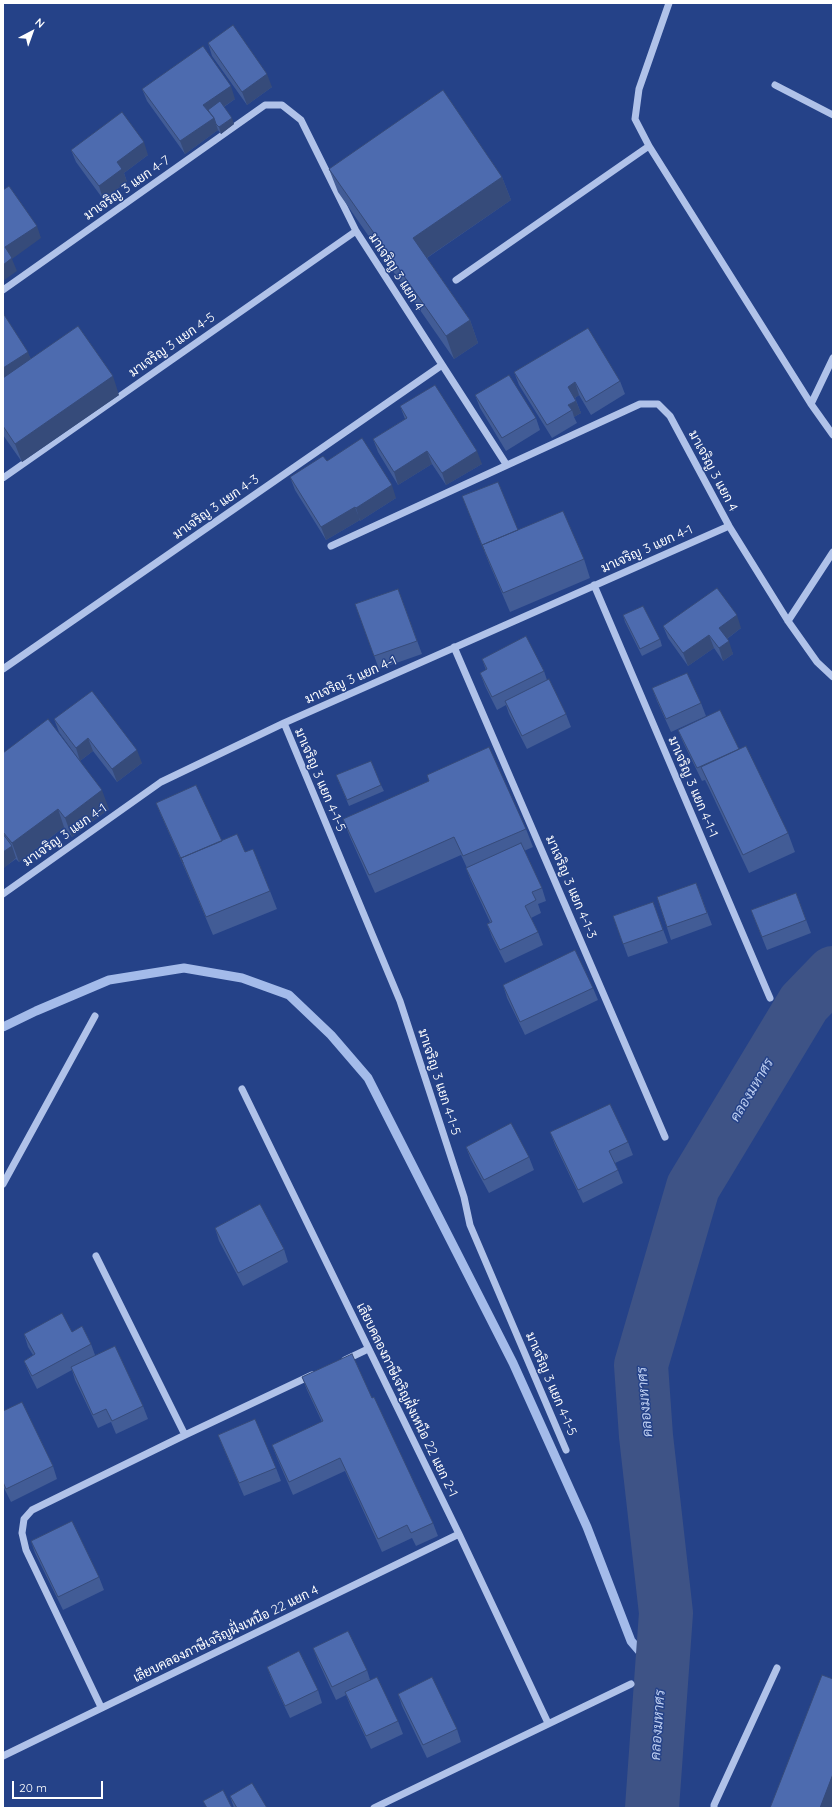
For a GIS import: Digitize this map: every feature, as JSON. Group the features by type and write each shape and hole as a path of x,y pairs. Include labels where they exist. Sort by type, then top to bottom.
{"street":[{"path":"669,3 640,89 635,119 649,146 811,404 833,436"},
{"path":"775,85 833,115"},
{"name":"มาเจริญ 3 แยก 4","path":"265,104 282,104 301,120 356,231 506,464"},
{"name":"มาเจริญ 3 แยก 4-7","path":"3,290 265,104"},
{"path":"456,280 649,146"},
{"name":"มาเจริญ 3 แยก 4-5","path":"3,478 356,231"},
{"path":"811,404 833,358"},
{"name":"มาเจริญ 3 แยก 4-3","path":"3,668 442,364"},
{"name":"มาเจริญ 3 แยก 4","path":"331,546 506,464 640,404 658,404 670,416 729,526 788,621 817,662 833,678"},
{"name":"มาเจริญ 3 แยก 4-1","path":"3,894 161,782 284,723 729,526"},
{"path":"788,621 833,552"},
{"name":"มาเจริญ 3 แยก 4-1-1","path":"594,585 770,998"},
{"name":"มาเจริญ 3 แยก 4-1-3","path":"454,647 665,1138"},
{"name":"มาเจริญ 3 แยก 4-1-5","path":"284,723 400,1001 464,1197 470,1225 566,1450"},
{"path":"3,1184 95,1016"},
{"name":"เลียบคลองภาษีเจริญฝั่งเหนือ 22 แยก 2-1","path":"242,1089 459,1534 548,1723"},
{"path":"96,1256 185,1435"},
{"path":"340,1362 368,1349"},
{"path":"101,1707 26,1550 22,1533 24,1520 32,1510 185,1435 319,1372"},
{"name":"เลียบคลองภาษีเจริญฝั่งเหนือ 22 แยก 4","path":"3,1756 459,1534"},
{"path":"721,1808 714,1806 777,1668"},
{"path":"374,1808 631,1684"}],"building":[{"path":"233,25 267,74 242,92 208,43"},
{"path":"203,46 231,86 203,105 214,118 180,141 142,89"},
{"path":"443,90 502,177 413,238 470,320 446,336 329,169"},
{"path":"220,101 232,118 219,127 208,110"},
{"path":"122,112 144,142 117,162 122,169 99,186 71,150"},
{"path":"9,186 37,226 5,247 12,258 3,265 3,190"},
{"path":"3,313 28,352 3,368"},
{"path":"78,326 113,376 15,444 3,426 3,378"},
{"path":"588,328 620,381 586,402 575,382 568,387 576,401 568,405 572,410 547,425 514,372"},
{"path":"509,375 536,418 502,438 475,395"},
{"path":"435,385 477,451 442,473 427,451 394,472 373,439 407,418 400,406"},
{"path":"362,438 392,485 356,508 355,507 321,527 290,477 323,456 327,461"},
{"path":"498,482 518,530 482,545 484,550 462,496"},
{"path":"563,511 584,559 503,593 482,545"},
{"path":"717,588 737,615 719,628 729,641 719,648 709,635 683,653 663,626"},
{"path":"398,589 417,641 374,656 355,604"},
{"path":"643,606 660,639 640,649 623,615"},
{"path":"526,636 544,671 492,697 480,673 487,669 482,659"},
{"path":"687,673 701,703 666,719 652,688"},
{"path":"549,679 566,714 522,736 505,701"},
{"path":"92,691 137,750 112,769 88,738 76,748 54,719"},
{"path":"720,710 739,749 697,768 678,730"},
{"path":"48,719 102,790 65,818 58,809 12,843 3,832 3,753"},
{"path":"746,746 788,833 743,855 701,767"},
{"path":"489,747 526,829 463,856 454,837 369,875 343,819 429,781 427,775"},
{"path":"371,761 381,785 347,800 336,775"},
{"path":"196,785 222,841 181,858 183,863 156,803"},
{"path":"3,834 12,846 3,852"},
{"path":"237,834 245,852 253,849 270,891 206,917 181,858"},
{"path":"521,843 542,888 532,892 536,900 525,906 538,932 500,950 487,924 492,922 466,868"},
{"path":"696,883 707,913 667,927 657,897"},
{"path":"796,893 806,920 762,937 751,910"},
{"path":"653,902 663,930 623,944 613,916"},
{"path":"575,950 593,988 520,1022 503,985"},
{"path":"610,1104 628,1142 609,1151 618,1170 578,1190 550,1132"},
{"path":"511,1123 529,1157 484,1180 466,1147"},
{"path":"260,1204 284,1249 238,1273 215,1228"},
{"path":"62,1313 72,1332 82,1326 91,1344 32,1376 24,1361 35,1354 24,1334"},
{"path":"115,1346 143,1406 112,1421 106,1409 93,1415 71,1367"},
{"path":"352,1354 372,1398 374,1397 433,1523 411,1533 407,1525 378,1539 340,1458 289,1482 272,1445 323,1421 302,1377"},
{"path":"22,1402 53,1466 6,1489 3,1482 3,1411"},
{"path":"255,1419 276,1468 239,1483 218,1435"},
{"path":"72,1521 99,1577 58,1597 31,1541"},
{"path":"348,1631 367,1670 332,1687 313,1648"},
{"path":"299,1651 318,1690 285,1706 267,1667"},
{"path":"822,1675 833,1679 833,1774 820,1808 770,1808"},
{"path":"377,1677 398,1721 366,1736 345,1692"},
{"path":"432,1677 457,1729 423,1745 398,1694"},
{"path":"252,1783 267,1808 237,1808 230,1796"},
{"path":"223,1790 232,1808 207,1808 203,1801"}],"waterway":[{"path":"3,1027 36,1011 109,980 184,968 242,978 289,995 331,1035 368,1078 513,1363 587,1527 631,1641 661,1676"},
{"name":"คลองมหาศร","path":"652,1808 666,1613 646,1436 641,1365 693,1187 804,1003 833,973"}]}
